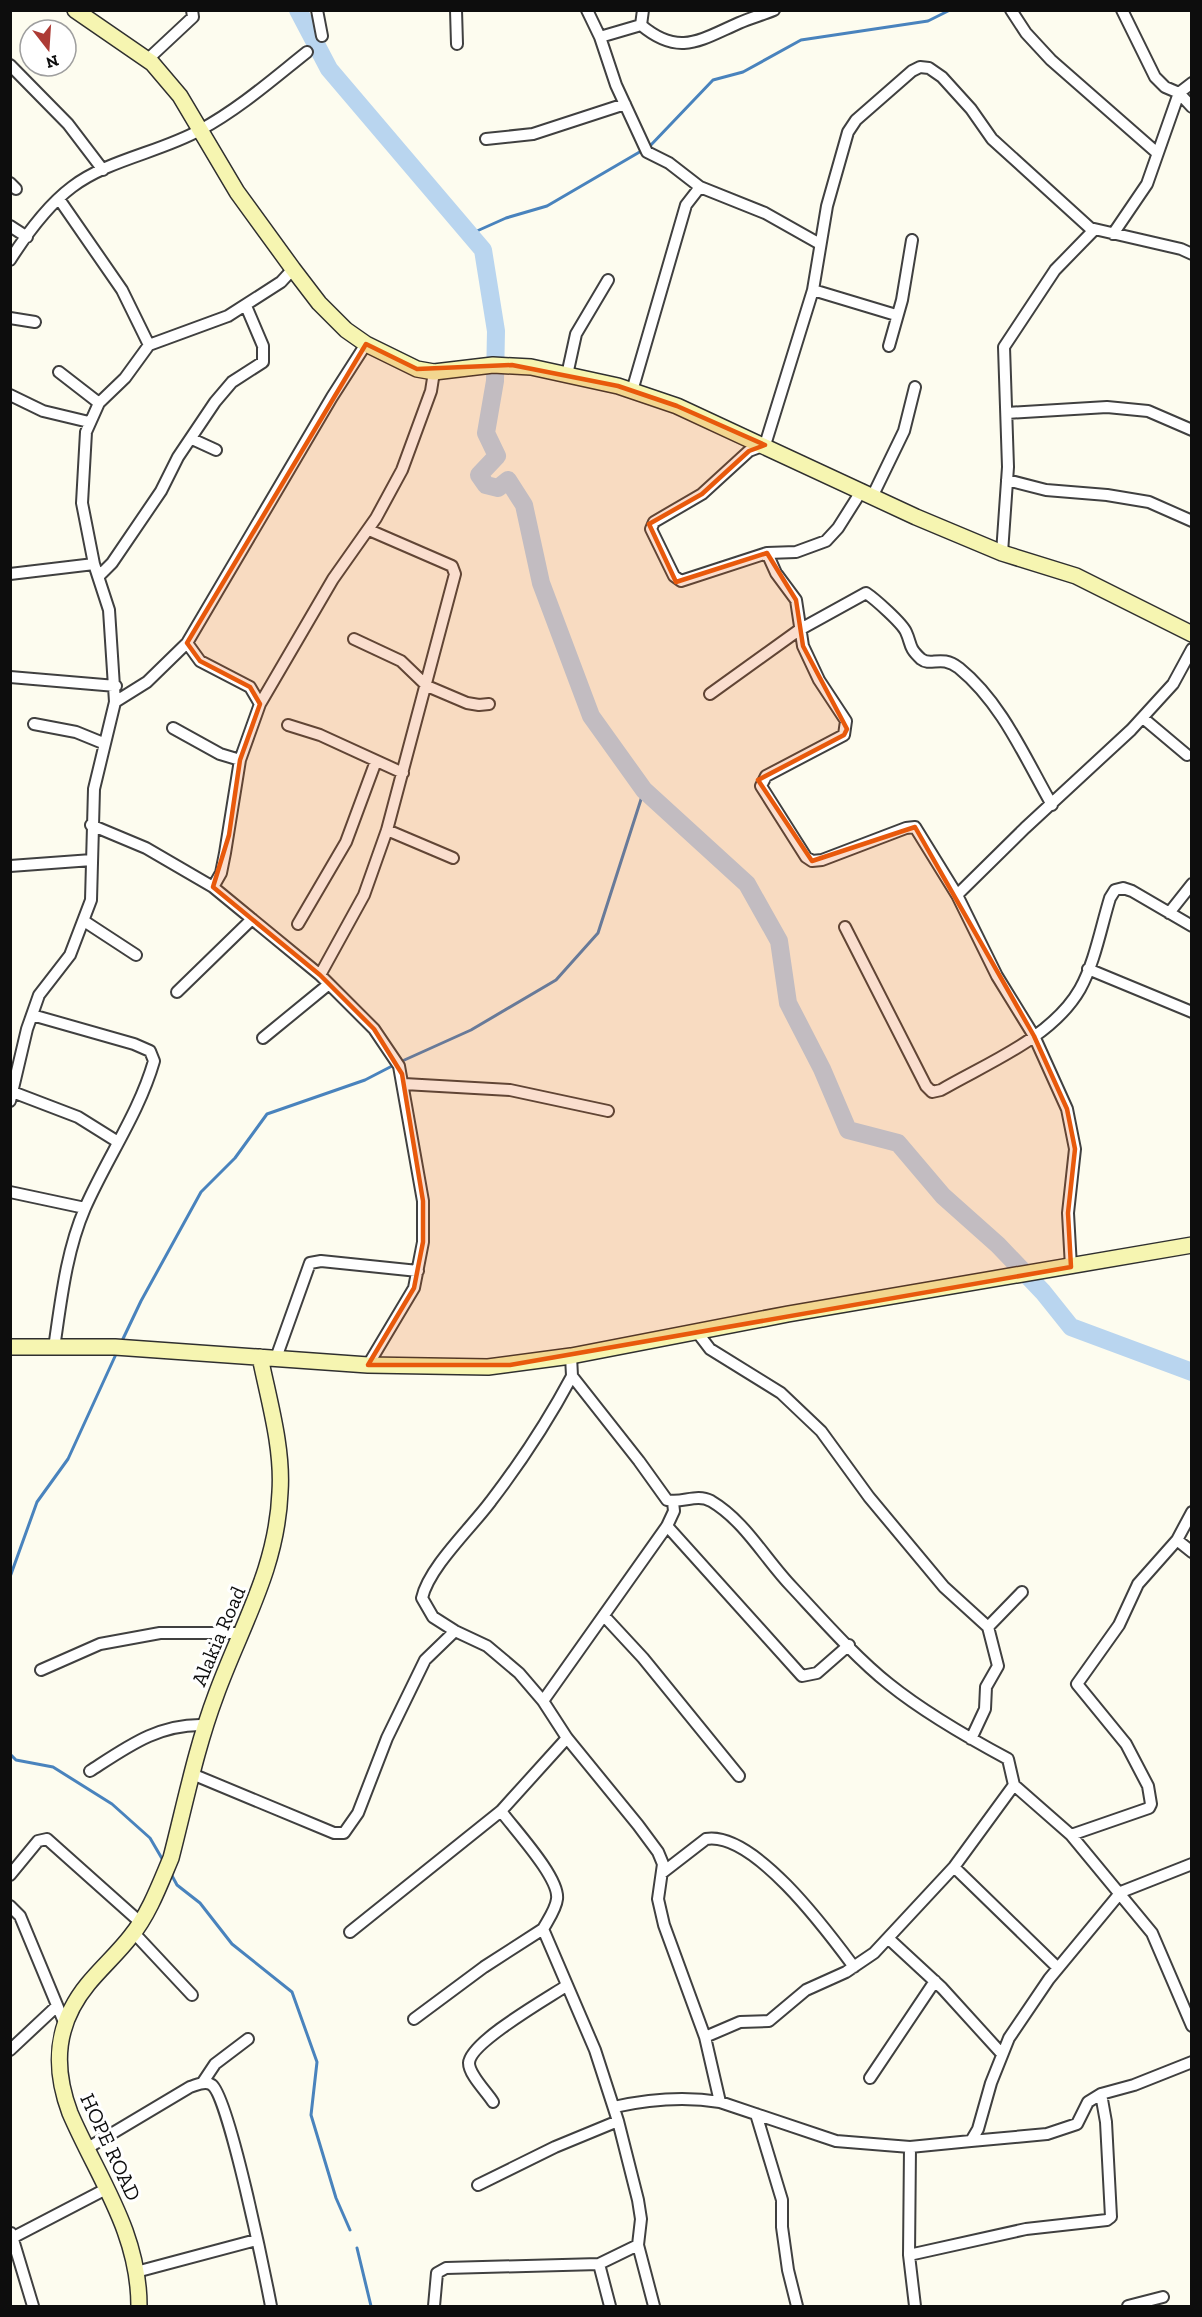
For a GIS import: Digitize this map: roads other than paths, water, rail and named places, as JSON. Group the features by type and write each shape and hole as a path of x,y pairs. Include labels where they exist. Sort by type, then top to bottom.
{"street":[{"path":"147,60 193,17 192,10"},
{"path":"317,10 322,36"},
{"path":"456,10 457,44"},
{"path":"587,10 646,149 700,187 765,213 820,244"},
{"path":"641,25 643,10"},
{"path":"641,25 656,38 683,44 700,42 774,10"},
{"path":"1011,10 1026,33 1051,60 1156,152"},
{"path":"1122,10 1155,77 1165,87 1179,93 1191,107"},
{"path":"84,12 147,60 180,96 237,192 293,269 319,303 346,330 366,344 417,369 434,372 497,365 531,367 632,390 677,406 765,445 916,517 1002,553 1076,576 1191,634"},
{"path":"600,37 641,25"},
{"path":"10,260 59,198 73,186 103,170 163,148 201,129 256,92 307,52"},
{"path":"10,64 68,124 103,170"},
{"path":"915,387 904,431 867,493 826,541 796,552 767,554 677,580 651,525 702,494 749,452 765,445 813,290 820,244 839,158 848,132 856,120 893,86 920,67 929,68 942,77 971,109 992,139 1043,188 1094,230 1181,249 1191,254"},
{"path":"1113,234 1148,184 1156,152 1179,93 1191,83"},
{"path":"486,139 533,134 625,104"},
{"path":"632,390 686,206 700,187"},
{"path":"59,198 122,291 149,345"},
{"path":"10,226 27,237"},
{"path":"1002,553 1007,480 1004,347 1055,270 1094,230"},
{"path":"889,346 902,300 912,240"},
{"path":"118,1142 78,1117 11,1095 39,995 70,955 84,921 93,887 91,825 94,789 103,743 115,702 116,686 109,610 94,564 82,503 86,432 99,403 125,378 149,345 228,316 281,282 293,269"},
{"path":"567,375 576,334 608,280"},
{"path":"813,290 896,315"},
{"path":"99,576 112,563 161,491 178,457 215,402 232,382 264,362 263,346 246,306"},
{"path":"10,318 35,322"},
{"path":"115,702 147,682 187,643 332,397 366,344"},
{"path":"58,372 99,403"},
{"path":"213,887 221,873 240,760 260,704 333,579 356,544 369,530 402,470 431,391 434,372"},
{"path":"10,395 43,411 89,422"},
{"path":"1007,413 1107,407 1148,411 1191,430"},
{"path":"192,439 216,450"},
{"path":"1007,480 1046,490 1107,495 1149,502 1191,521"},
{"path":"321,975 364,895 387,830 456,574 453,566 369,530"},
{"path":"767,554 776,573 796,600 803,646 819,680 840,710 847,729 844,735 766,776 761,786 806,857 812,861 822,860 906,828 915,827 957,896 997,976 1034,1036 1058,1086 1073,1132 1075,1149 1068,1213 1071,1267"},
{"path":"10,574 94,564"},
{"path":"710,694 799,630 866,593 906,632 910,647 923,660 927,663 942,660 951,663 978,685 999,712 1052,805"},
{"path":"354,639 401,661 426,686 467,703 489,704"},
{"path":"187,643 200,661 250,687 260,704"},
{"path":"957,896 1025,828 1143,718 1173,684 1191,650"},
{"path":"10,677 116,686"},
{"path":"1143,718 1187,756"},
{"path":"34,724 76,732 103,743"},
{"path":"288,725 320,735 404,773"},
{"path":"172,729 220,754 240,760"},
{"path":"298,924 346,842 376,761"},
{"path":"91,825 146,848 213,887 321,975 374,1029 402,1075 423,1201 423,1242 418,1271 408,1300 368,1365"},
{"path":"387,830 453,858"},
{"path":"10,866 92,860"},
{"path":"1169,913 1191,884"},
{"path":"845,927 900,1037 926,1086 932,1092 941,1090 1034,1036 1073,1000 1088,969 1110,897 1115,890 1123,888 1132,891 1191,926"},
{"path":"177,992 252,919"},
{"path":"84,921 136,955"},
{"path":"1088,969 1191,1012"},
{"path":"263,1038 329,984"},
{"path":"32,1015 134,1044 150,1052 154,1061 118,1142 85,1208 65,1277 54,1347"},
{"path":"402,1075 510,1090 608,1111"},
{"path":"10,1192 85,1208"},
{"path":"10,1347 121,1347 368,1365 488,1367 571,1356 1191,1245"},
{"path":"268,1358 310,1263 321,1262 418,1271"},
{"path":"698,1332 710,1348 765,1382 798,1406 821,1431 869,1497 944,1587 988,1627 998,1666 986,1687 985,1709 971,1739"},
{"path":"571,1356 572,1376 553,1411 491,1501 458,1540 423,1591 424,1606 433,1617 455,1631 487,1646 519,1673 543,1701 567,1738 658,1852 663,1864 658,1899 664,1925 705,2037 720,2102"},
{"name":"Alakia Road","path":"137,1928 171,1858 205,1725 239,1633 247,1623 268,1569 280,1496 268,1358"},
{"path":"572,1376 639,1461 666,1500 673,1502 704,1498 740,1524 791,1587 888,1683 971,1739 1008,1759 1014,1785 1071,1835 1121,1892 1152,1933 1191,2026"},
{"path":"543,1701 605,1617 667,1526 674,1511 673,1502"},
{"path":"1071,1835 1149,1808 1152,1804 1148,1786 1126,1744 1078,1689 1077,1684 1119,1625 1138,1584 1177,1540 1191,1512"},
{"path":"667,1526 802,1676 817,1673 849,1645"},
{"path":"1177,1540 1191,1552"},
{"path":"988,1627 1022,1592"},
{"path":"605,1617 643,1658 739,1776"},
{"path":"192,1774 333,1833 344,1833 354,1821 389,1732 425,1660 455,1631"},
{"path":"41,1670 100,1644 159,1633 239,1633"},
{"path":"90,1771 145,1736 165,1728 205,1725"},
{"path":"350,1932 501,1811 567,1738"},
{"path":"705,2037 740,2022 769,2021 806,1990 854,1967 889,1939 954,1867 1014,1785"},
{"path":"414,2019 484,1967 543,1929 558,1900 557,1892 548,1874 501,1811"},
{"path":"10,1875 38,1841 47,1839 137,1928 192,1995"},
{"path":"662,1873 706,1839 730,1844 745,1851 810,1908 854,1967"},
{"path":"971,2141 978,2128 1002,2054 1020,2020 1058,1968 1121,1892 1191,1864"},
{"path":"954,1867 1058,1968"},
{"path":"10,1906 20,1916 64,2022"},
{"name":"HOPE ROAD","path":"137,1928 89,1982 64,2022 59,2062 62,2093 86,2149 128,2232 136,2272 139,2307"},
{"path":"543,1929 595,2050 614,2107 638,2200 641,2219 638,2245 654,2307"},
{"path":"889,1939 935,1981 1002,2054"},
{"path":"870,2078 935,1981"},
{"path":"493,2102 470,2068 469,2061 474,2052 489,2038 566,1986"},
{"path":"13,2044 57,2006"},
{"path":"86,2149 190,2087 203,2082 215,2064 248,2039"},
{"path":"614,2107 675,2097 720,2102 836,2141 910,2147 1047,2134 1077,2124 1088,2102 1101,2094 1134,2085 1191,2062"},
{"path":"203,2082 212,2085 219,2095 228,2122 271,2307"},
{"path":"909,2255 1026,2229 1111,2217 1106,2122 1101,2094"},
{"path":"756,2114 782,2200 782,2227 788,2270 797,2307"},
{"path":"478,2185 555,2147 618,2121"},
{"path":"910,2147 909,2255 915,2307"},
{"path":"33,2307 11,2237 106,2189"},
{"path":"136,2272 255,2240"},
{"path":"434,2307 437,2273 446,2268 599,2264 638,2245"},
{"path":"599,2264 610,2307"},
{"path":"1128,2307 1163,2296"}],"waterway":[{"path":"298,10 329,69 483,250 496,331 495,381 486,433 497,456 479,475 486,485 498,488 508,480 524,505 541,583 591,716 644,790 747,884 779,941 788,1003 822,1069 848,1130 898,1143 943,1196 998,1245 1043,1292 1071,1327 1192,1372"},
{"path":"649,147 713,80 743,72 801,40 928,21 950,10"},
{"path":"468,235 506,218 547,206 643,150"},
{"path":"400,1062 471,1030 556,980 598,933 644,790"},
{"path":"121,1343 141,1301 201,1192 235,1158 267,1114 365,1080 394,1065"},
{"path":"10,1577 37,1502 68,1459 117,1352"},
{"path":"10,1754 16,1760 53,1767 112,1804 150,1838 164,1862"},
{"path":"170,1872 177,1885 200,1903 232,1944 292,1992 317,2062 311,2115 336,2198 350,2230"},
{"path":"357,2248 371,2306"}]}
